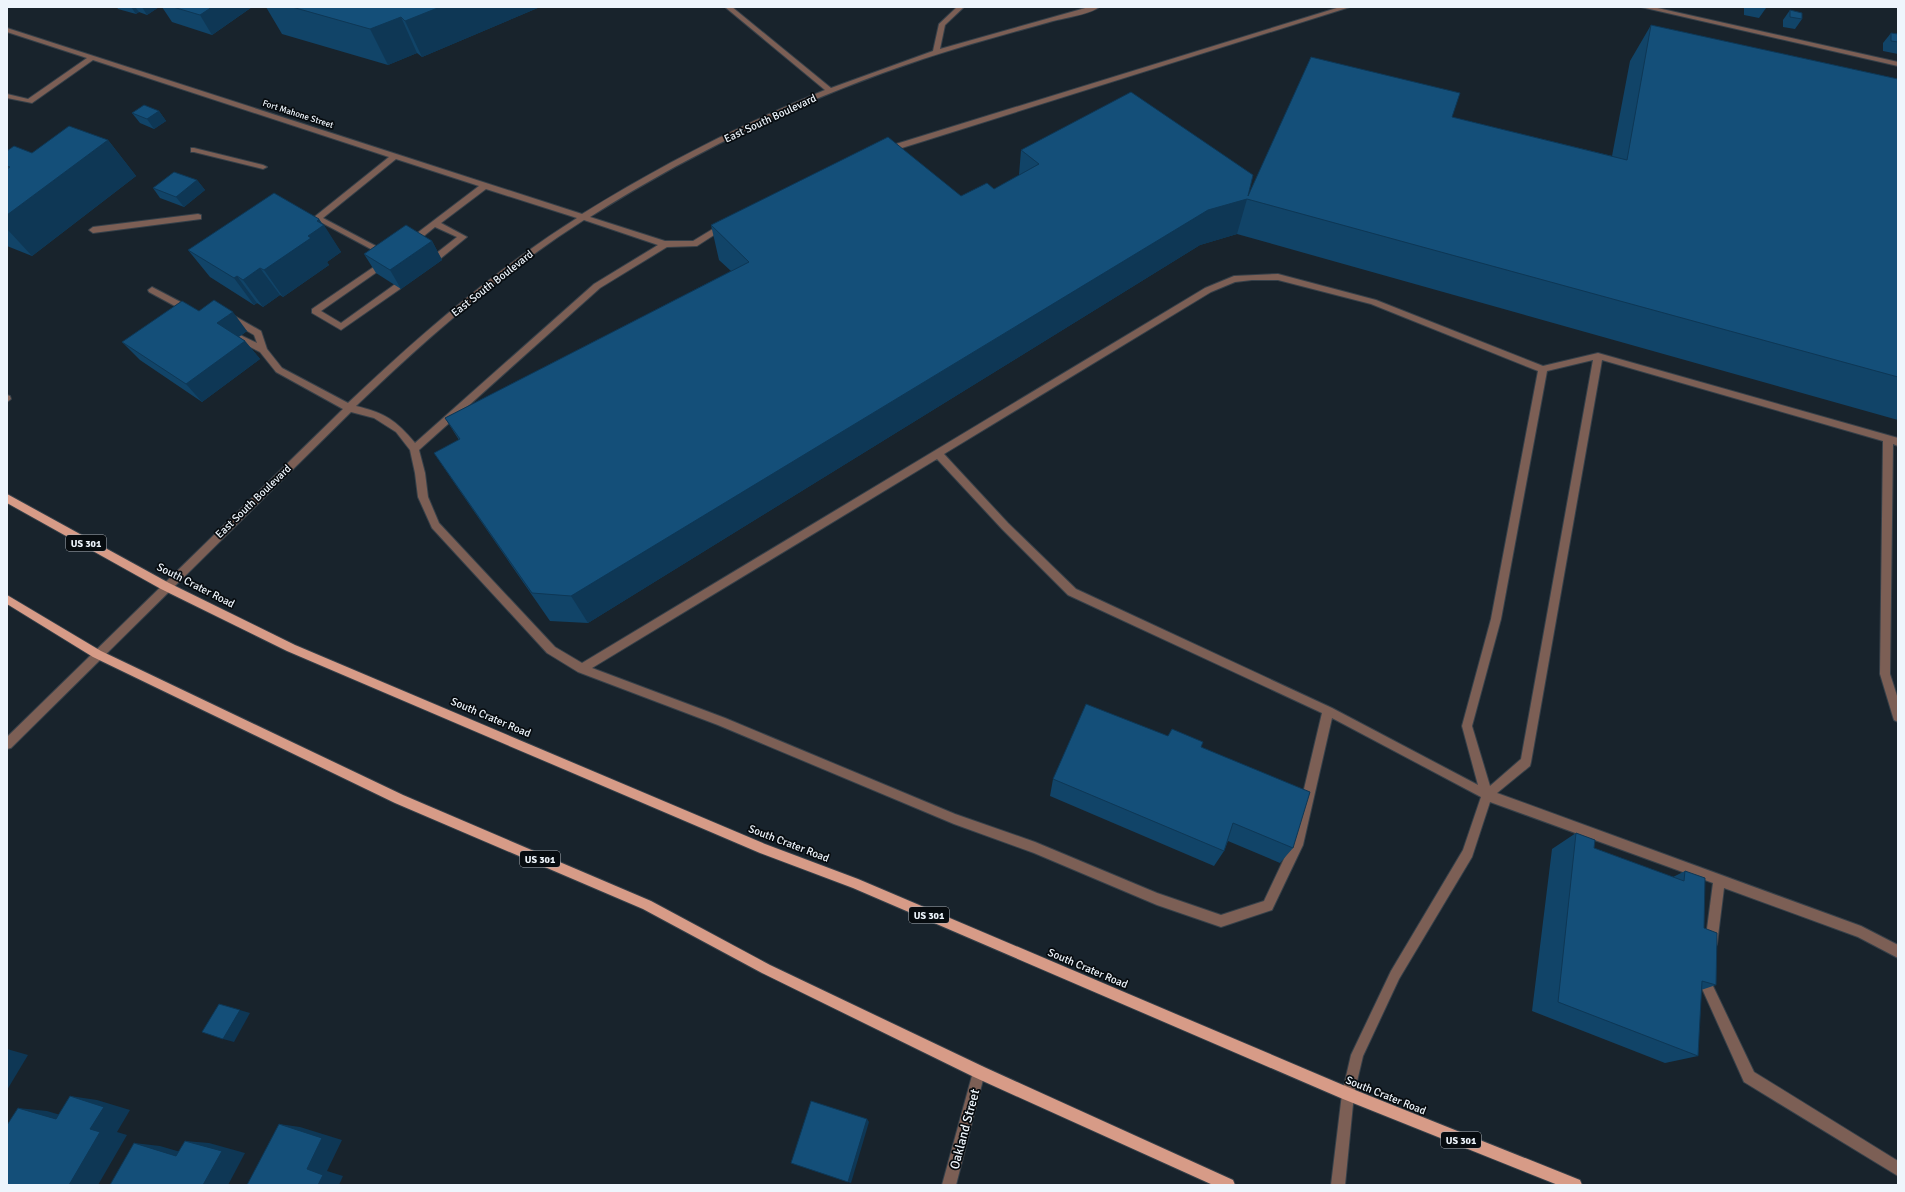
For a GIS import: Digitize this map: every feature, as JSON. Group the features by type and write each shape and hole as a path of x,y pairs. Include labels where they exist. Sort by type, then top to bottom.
{"main road":[{"name":"South Crater Road","path":"7,498 165,586 291,648 764,849 854,883 1348,1094 1575,1185"},
{"name":"US 301","path":"7,599 97,654 399,799 647,905 766,969 979,1072 1228,1185"}],"street":[{"path":"728,7 829,90"},
{"path":"936,53 942,24 962,7"},
{"name":"East South Boulevard","path":"7,744 165,586 349,408 465,303 526,255 584,218 686,158 770,116 829,90 897,65 1096,7"},
{"path":"876,153 1347,7"},
{"path":"1644,7 1898,64"},
{"name":"Fort Mahone Street","path":"7,30 665,244"},
{"path":"7,96 30,101 93,57"},
{"path":"194,150 263,167"},
{"path":"395,156 317,218 392,257 316,311 341,327 397,287"},
{"path":"404,248 486,185"},
{"path":"93,230 198,217"},
{"path":"435,224 463,237 437,256"},
{"path":"414,449 598,286 665,244 694,244 729,224"},
{"path":"582,669 1208,290 1234,279 1278,277 1373,302 1543,369 1598,356 1893,441 1885,674 1898,717"},
{"path":"152,290 197,312"},
{"path":"220,311 258,333 263,350 279,370 349,408 377,415 399,430 414,449 420,473 423,497 435,525 551,650 582,669 721,721 954,819 1035,848 1157,899 1221,921 1268,906 1297,845 1328,711"},
{"path":"238,337 263,350"},
{"path":"1338,1185 1348,1094 1357,1055 1396,975 1468,853 1487,795 1526,762 1598,356"},
{"path":"1487,795 1467,726 1496,619 1543,369"},
{"path":"938,454 1005,526 1072,592 1328,711 1487,795 1861,932 1898,952"},
{"path":"1719,880 1706,984 1749,1077 1898,1168"},
{"name":"Oakland Street","path":"949,1185 979,1072"}],"building":[{"path":"173,7 212,7 200,15"},
{"path":"292,7 440,7 405,21 401,17 370,29"},
{"path":"1790,10 1802,13 1802,19 1790,17"},
{"path":"1651,25 1898,79 1898,377 1247,199 1208,210 571,596 532,593 434,453 460,439 445,418 749,262 711,225 888,137 961,196 987,183 994,189 1039,164 1021,150 1131,92 1253,175 1248,196 1311,57 1460,93 1452,117 1627,160"},
{"path":"1891,33 1898,34 1898,42 1891,41"},
{"path":"144,105 159,111 147,119 132,113"},
{"path":"69,126 108,140 7,215 7,169 10,167 7,166 7,151 14,146 32,153"},
{"path":"174,172 197,180 176,197 153,188"},
{"path":"274,193 319,219 317,221 324,225 308,236 311,238 264,270 260,268 243,280 237,276 234,278 188,250"},
{"path":"406,225 432,241 390,270 364,254"},
{"path":"214,300 233,312 217,323 245,341 186,384 122,342 182,301 199,311"},
{"path":"1086,704 1168,736 1172,729 1203,742 1201,747 1310,792 1293,848 1233,823 1224,851 1053,779"},
{"path":"1576,833 1595,840 1594,848 1684,881 1685,871 1705,878 1704,928 1717,933 1716,985 1702,981 1698,1056 1558,1002"},
{"path":"219,1004 240,1010 223,1039 202,1032"},
{"path":"70,1096 104,1107 90,1129 100,1132 69,1185 7,1185 7,1125 18,1108 56,1119"},
{"path":"811,1101 867,1119 848,1182 791,1163"},
{"path":"279,1124 322,1138 307,1169 323,1175 318,1185 247,1185"},
{"path":"185,1141 222,1151 203,1185 110,1185 134,1143 176,1156"}]}
